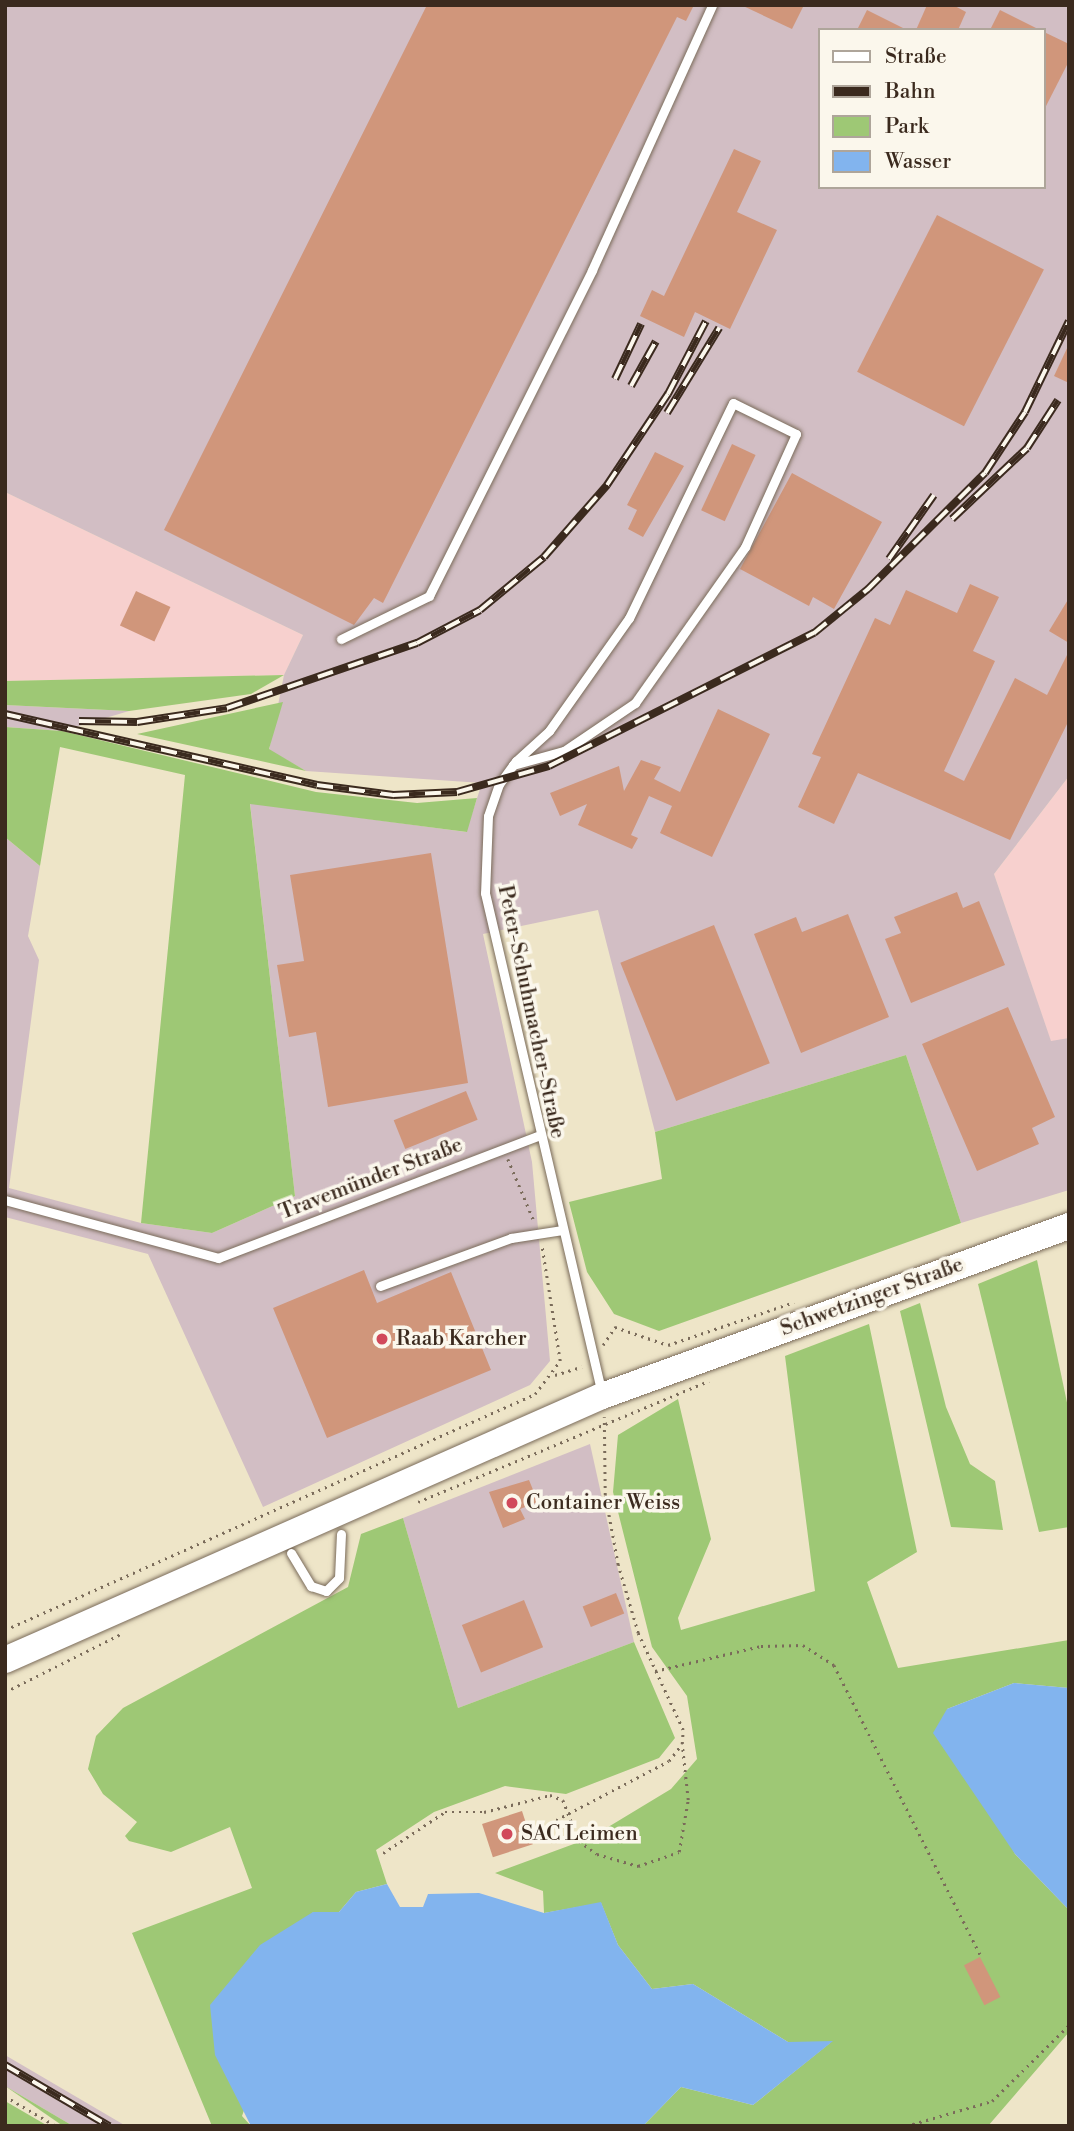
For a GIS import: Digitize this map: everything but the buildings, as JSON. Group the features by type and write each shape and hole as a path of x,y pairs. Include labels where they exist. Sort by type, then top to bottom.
{"main road":[{"name":"Schwetzinger Straße","path":"5,1660 602,1396 1069,1226"}],"lane":[{"path":"341,639 429,596 592,270 712,5"},
{"name":"Peter-Schuhmacher-Straße","path":"513,765 564,751 635,703 683,643 745,547 796,434 733,403 678,520 592,676 513,765 488,816 485,893 538,1136 602,1396"},
{"name":"Travemünder Straße","path":"5,1200 218,1258 538,1136"},
{"path":"380,1286 539,1232 562,1230"},
{"path":"291,1553 311,1586 326,1591 339,1578 341,1534"}],"path":[{"path":"504,1148 539,1232 561,1344 555,1375"},
{"path":"5,1630 526,1400 555,1375 594,1358 615,1328 668,1345 799,1300"},
{"path":"416,1503 712,1380"},
{"path":"383,1853 445,1812 484,1812 550,1795 572,1812 579,1841 597,1854 638,1866 679,1852 688,1800 683,1730 638,1633 605,1495 602,1396"},
{"path":"5,1692 133,1628"},
{"path":"655,1671 761,1646 803,1646 834,1665 980,1954"},
{"path":"556,1820 669,1761 682,1744"},
{"path":"906,2126 992,2101 1068,2027"},
{"path":"5,2096 56,2126"}],"shaded area":[{"path":"5,5 1069,5 1069,776 994,874 1051,1041 1069,1038 1069,1190 961,1223 906,1055 655,1132 598,910 483,934 532,1162 550,1361 530,1385 263,1507 148,1254 5,1217 5,837 40,866 28,936 39,960 9,1188 141,1223 212,1233 295,1196 250,803 466,832 482,783 306,771 269,750 284,675 303,635 5,492"},
{"path":"5,492 303,635 284,675 5,681"},
{"path":"5,705 129,711 62,731 5,727"},
{"path":"1069,776 1069,1038 1051,1042 994,874"},
{"path":"590,1444 634,1642 458,1708 403,1518"},
{"path":"5,2055 126,2126 73,2126 5,2086"}],"green space":[{"path":"284,675 251,694 129,711 5,705 5,681"},
{"path":"283,702 269,749 306,771 137,734"},
{"path":"5,727 62,731 316,792 417,803 477,798 467,832 250,804 295,1196 212,1233 141,1223 185,775 60,747 40,866 5,837"},
{"path":"906,1055 961,1223 659,1331 614,1314 587,1272 569,1202 662,1179 655,1132"},
{"path":"1037,1260 1069,1412 1069,1527 1039,1532 978,1284"},
{"path":"920,1303 946,1407 970,1464 995,1481 1003,1530 951,1527 900,1311"},
{"path":"869,1324 917,1552 867,1582 898,1668 1069,1640 1069,1688 1014,1683 947,1709 1015,1854 1069,1910 1069,2032 988,2126 643,2126 681,2087 753,2105 830,2043 788,2042 693,1984 652,1989 618,1945 601,1903 544,1913 543,1891 495,1873 590,1838 671,1789 697,1759 687,1696 652,1647 613,1492 618,1435 678,1399 711,1539 678,1618 681,1630 815,1591 785,1356"},
{"path":"403,1518 458,1708 634,1642 675,1738 659,1758 566,1794 505,1786 434,1812 376,1850 387,1884 356,1892 339,1912 313,1912 242,2116 251,2126 212,2126 132,1933 252,1888 230,1827 171,1852 129,1841 125,1836 137,1822 103,1794 88,1769 96,1736 123,1708 348,1587 361,1534"},
{"path":"5,2086 73,2126 63,2126"},
{"path":"5,2101 48,2126 5,2126"}],"water":[{"path":"1014,1683 1069,1688 1069,1910 1015,1854 933,1733 947,1709"},
{"path":"387,1884 400,1907 423,1907 428,1894 479,1893 544,1913 601,1902 618,1945 652,1989 693,1984 788,2042 833,2041 753,2105 681,2087 643,2126 251,2126 215,2055 210,2005 260,1945 313,1912 339,1912 356,1892"}],"railway":[{"path":"79,721 137,722 227,708 417,643 480,610 544,557 607,485 668,394 706,321"},
{"path":"5,714 317,785 393,795 457,792 549,766 814,633 868,589 985,473 1025,412 1069,321"},
{"path":"615,379 641,324"},
{"path":"667,413 719,328"},
{"path":"631,386 656,341"},
{"path":"952,519 1027,448 1058,400"},
{"path":"889,559 934,495"},
{"path":"5,2065 109,2126"}],"place":[{"name":"Raab Karcher","path":"382,1339"},
{"name":"Container Weiss","path":"512,1503"},
{"name":"SAC Leimen","path":"507,1834"}]}
